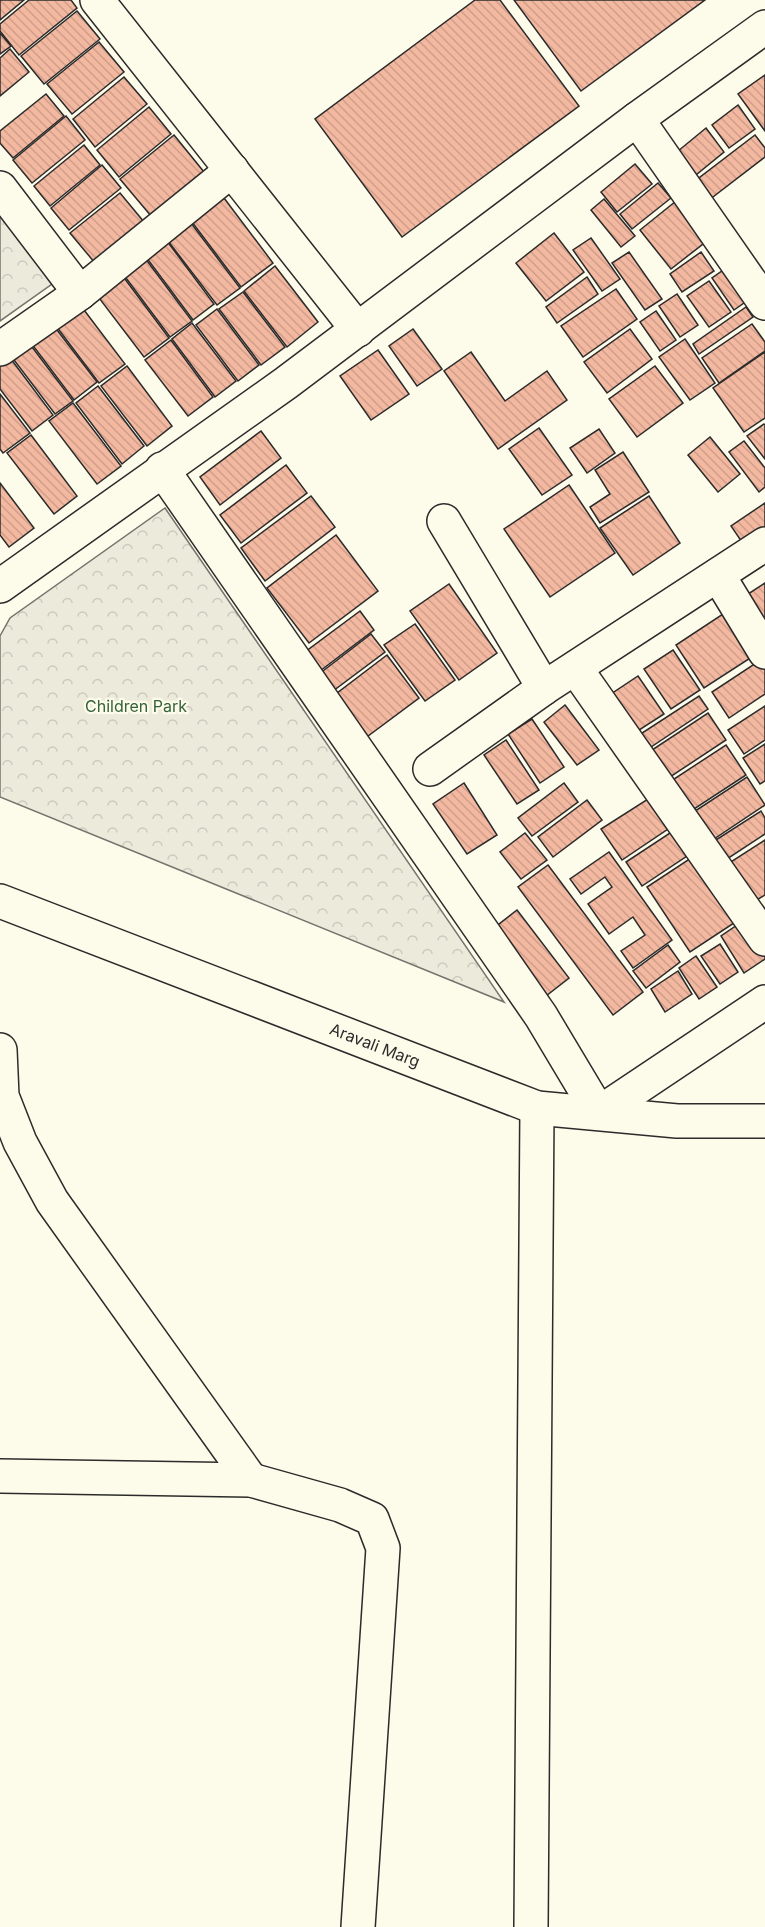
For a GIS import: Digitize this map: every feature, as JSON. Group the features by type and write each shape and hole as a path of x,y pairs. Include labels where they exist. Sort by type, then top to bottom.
{"street":[{"path":"98,0 358,330"},
{"path":"0,586 358,330 637,119 765,27"},
{"path":"637,119 765,303"},
{"path":"0,349 80,292 232,170"},
{"path":"0,188 80,292"},
{"path":"162,469 541,1016 599,1113 765,1002"},
{"path":"444,521 544,688"},
{"path":"430,769 544,688 765,544"},
{"path":"718,576 765,652"},
{"path":"576,669 765,939"},
{"name":"Aravali Marg","path":"0,901 537,1108 677,1121 765,1121"},
{"path":"0,1050 2,1096 20,1142 52,1201 251,1480"},
{"path":"531,1927 537,1108"},
{"path":"0,1476 251,1480 340,1504 372,1519 383,1548 358,1927"}],"green space":[{"path":"0,214 52,284 0,321"},
{"name":"Children Park","path":"165,508 504,1002 0,797 0,636 10,618"}],"building":[{"path":"0,0 24,0 0,20"},
{"path":"29,0 71,0 77,8 19,55 0,31 0,24"},
{"path":"475,0 500,0 579,106 402,237 315,119"},
{"path":"514,0 705,0 581,91"},
{"path":"77,11 100,39 44,84 21,56"},
{"path":"0,33 11,46 0,54"},
{"path":"99,42 124,72 72,114 47,84"},
{"path":"10,49 29,72 0,96 0,58"},
{"path":"765,75 765,131 738,94"},
{"path":"124,77 147,104 95,147 73,119"},
{"path":"46,94 64,116 13,158 0,143 0,131"},
{"path":"738,105 755,129 729,148 712,125"},
{"path":"149,107 171,134 119,177 97,150"},
{"path":"66,116 85,140 32,183 13,160"},
{"path":"706,128 724,152 691,179 672,156"},
{"path":"174,135 204,172 151,216 120,179"},
{"path":"755,135 765,148 765,157 709,200 695,181"},
{"path":"84,145 100,165 50,206 34,186"},
{"path":"635,164 652,184 617,212 601,192"},
{"path":"102,165 121,188 69,230 51,208"},
{"path":"658,183 671,198 632,229 620,214"},
{"path":"120,193 144,222 95,263 70,233"},
{"path":"681,197 712,237 671,269 640,230"},
{"path":"224,198 273,263 241,287 192,222"},
{"path":"604,199 635,236 621,247 591,210"},
{"path":"191,223 240,288 217,305 168,241"},
{"path":"554,233 584,272 546,301 516,263"},
{"path":"591,238 620,279 602,291 573,250"},
{"path":"167,241 214,304 193,320 146,257"},
{"path":"629,252 662,299 645,310 612,263"},
{"path":"701,252 714,271 682,292 670,274"},
{"path":"145,258 192,321 170,337 123,274"},
{"path":"275,266 318,322 287,347 244,291"},
{"path":"729,266 751,298 734,310 712,278"},
{"path":"122,275 169,338 144,357 96,294"},
{"path":"587,277 598,294 557,323 546,307"},
{"path":"709,281 731,312 709,327 687,296"},
{"path":"616,289 637,319 583,357 561,326"},
{"path":"243,292 285,347 261,365 219,309"},
{"path":"677,294 698,325 680,337 659,306"},
{"path":"81,306 125,364 99,383 56,326"},
{"path":"746,307 753,317 699,354 693,344"},
{"path":"217,309 259,365 238,381 196,325"},
{"path":"656,311 676,340 660,351 640,322"},
{"path":"192,323 236,381 215,397 172,339"},
{"path":"752,324 765,342 765,351 719,383 702,358"},
{"path":"54,326 97,382 74,400 31,343"},
{"path":"413,329 442,369 417,386 389,346"},
{"path":"630,329 652,359 607,393 584,362"},
{"path":"685,339 715,383 690,400 659,357"},
{"path":"171,340 213,397 188,416 145,360"},
{"path":"29,343 73,401 55,414 11,356"},
{"path":"378,350 409,394 371,420 340,376"},
{"path":"471,352 505,401 547,371 567,400 498,449 444,371"},
{"path":"765,352 765,418 744,432 713,388"},
{"path":"8,355 53,415 32,431 0,389 0,361"},
{"path":"127,366 172,426 147,446 101,386"},
{"path":"655,366 683,403 637,437 609,399"},
{"path":"98,386 144,446 122,464 76,403"},
{"path":"0,394 30,433 3,453 0,449"},
{"path":"73,403 121,466 97,484 49,421"},
{"path":"765,425 765,459 747,436"},
{"path":"539,428 572,475 542,495 509,449"},
{"path":"599,429 615,453 587,473 570,448"},
{"path":"261,431 281,458 220,505 200,477"},
{"path":"31,435 77,496 54,514 7,453"},
{"path":"710,437 740,474 718,492 688,455"},
{"path":"744,441 765,468 765,487 759,492 729,452"},
{"path":"623,452 649,492 600,523 590,507 610,494 595,470"},
{"path":"286,465 307,493 241,543 220,515"},
{"path":"0,483 34,528 9,547 0,535"},
{"path":"569,485 615,553 550,597 504,529"},
{"path":"311,496 335,527 265,581 241,548"},
{"path":"649,496 680,543 633,575 600,528"},
{"path":"765,503 765,535 746,548 731,526"},
{"path":"336,535 378,591 309,643 267,588"},
{"path":"765,583 765,626 745,596"},
{"path":"449,584 497,653 459,680 410,611"},
{"path":"729,610 758,653 704,688 676,645"},
{"path":"360,611 374,630 316,674 301,655"},
{"path":"415,624 455,680 425,701 384,645"},
{"path":"371,634 385,652 333,691 319,674"},
{"path":"673,650 700,690 671,709 644,669"},
{"path":"387,655 419,698 360,742 328,700"},
{"path":"762,659 765,664 765,694 729,718 712,692"},
{"path":"638,676 664,714 633,734 608,696"},
{"path":"699,696 708,709 648,749 639,735"},
{"path":"565,705 599,750 577,765 544,722"},
{"path":"765,706 765,740 744,754 728,730"},
{"path":"708,713 726,740 667,779 649,752"},
{"path":"532,719 564,767 540,783 508,734"},
{"path":"506,740 539,790 517,804 484,755"},
{"path":"765,744 765,781 760,784 743,758"},
{"path":"726,745 746,775 688,813 668,783"},
{"path":"747,777 765,805 708,843 689,815"},
{"path":"464,783 497,835 467,854 433,804"},
{"path":"564,783 578,802 532,836 518,818"},
{"path":"648,799 668,829 622,860 601,829"},
{"path":"587,800 602,820 553,857 538,837"},
{"path":"761,811 765,818 765,834 721,863 708,845"},
{"path":"673,831 690,854 642,886 626,862"},
{"path":"525,833 547,860 521,879 500,852"},
{"path":"765,840 765,895 748,905 723,867"},
{"path":"609,852 672,940 633,968 621,951 645,935 633,917 609,934 588,904 612,887 605,877 581,894 570,879"},
{"path":"691,858 734,923 690,952 647,887"},
{"path":"548,865 643,992 613,1015 518,887"},
{"path":"517,910 569,978 546,996 494,928"},
{"path":"743,921 765,954 765,959 744,973 721,936"},
{"path":"720,944 738,972 720,984 701,956"},
{"path":"668,945 680,962 646,988 633,971"},
{"path":"696,956 717,987 699,999 679,968"},
{"path":"678,971 692,994 665,1012 651,989"}]}
